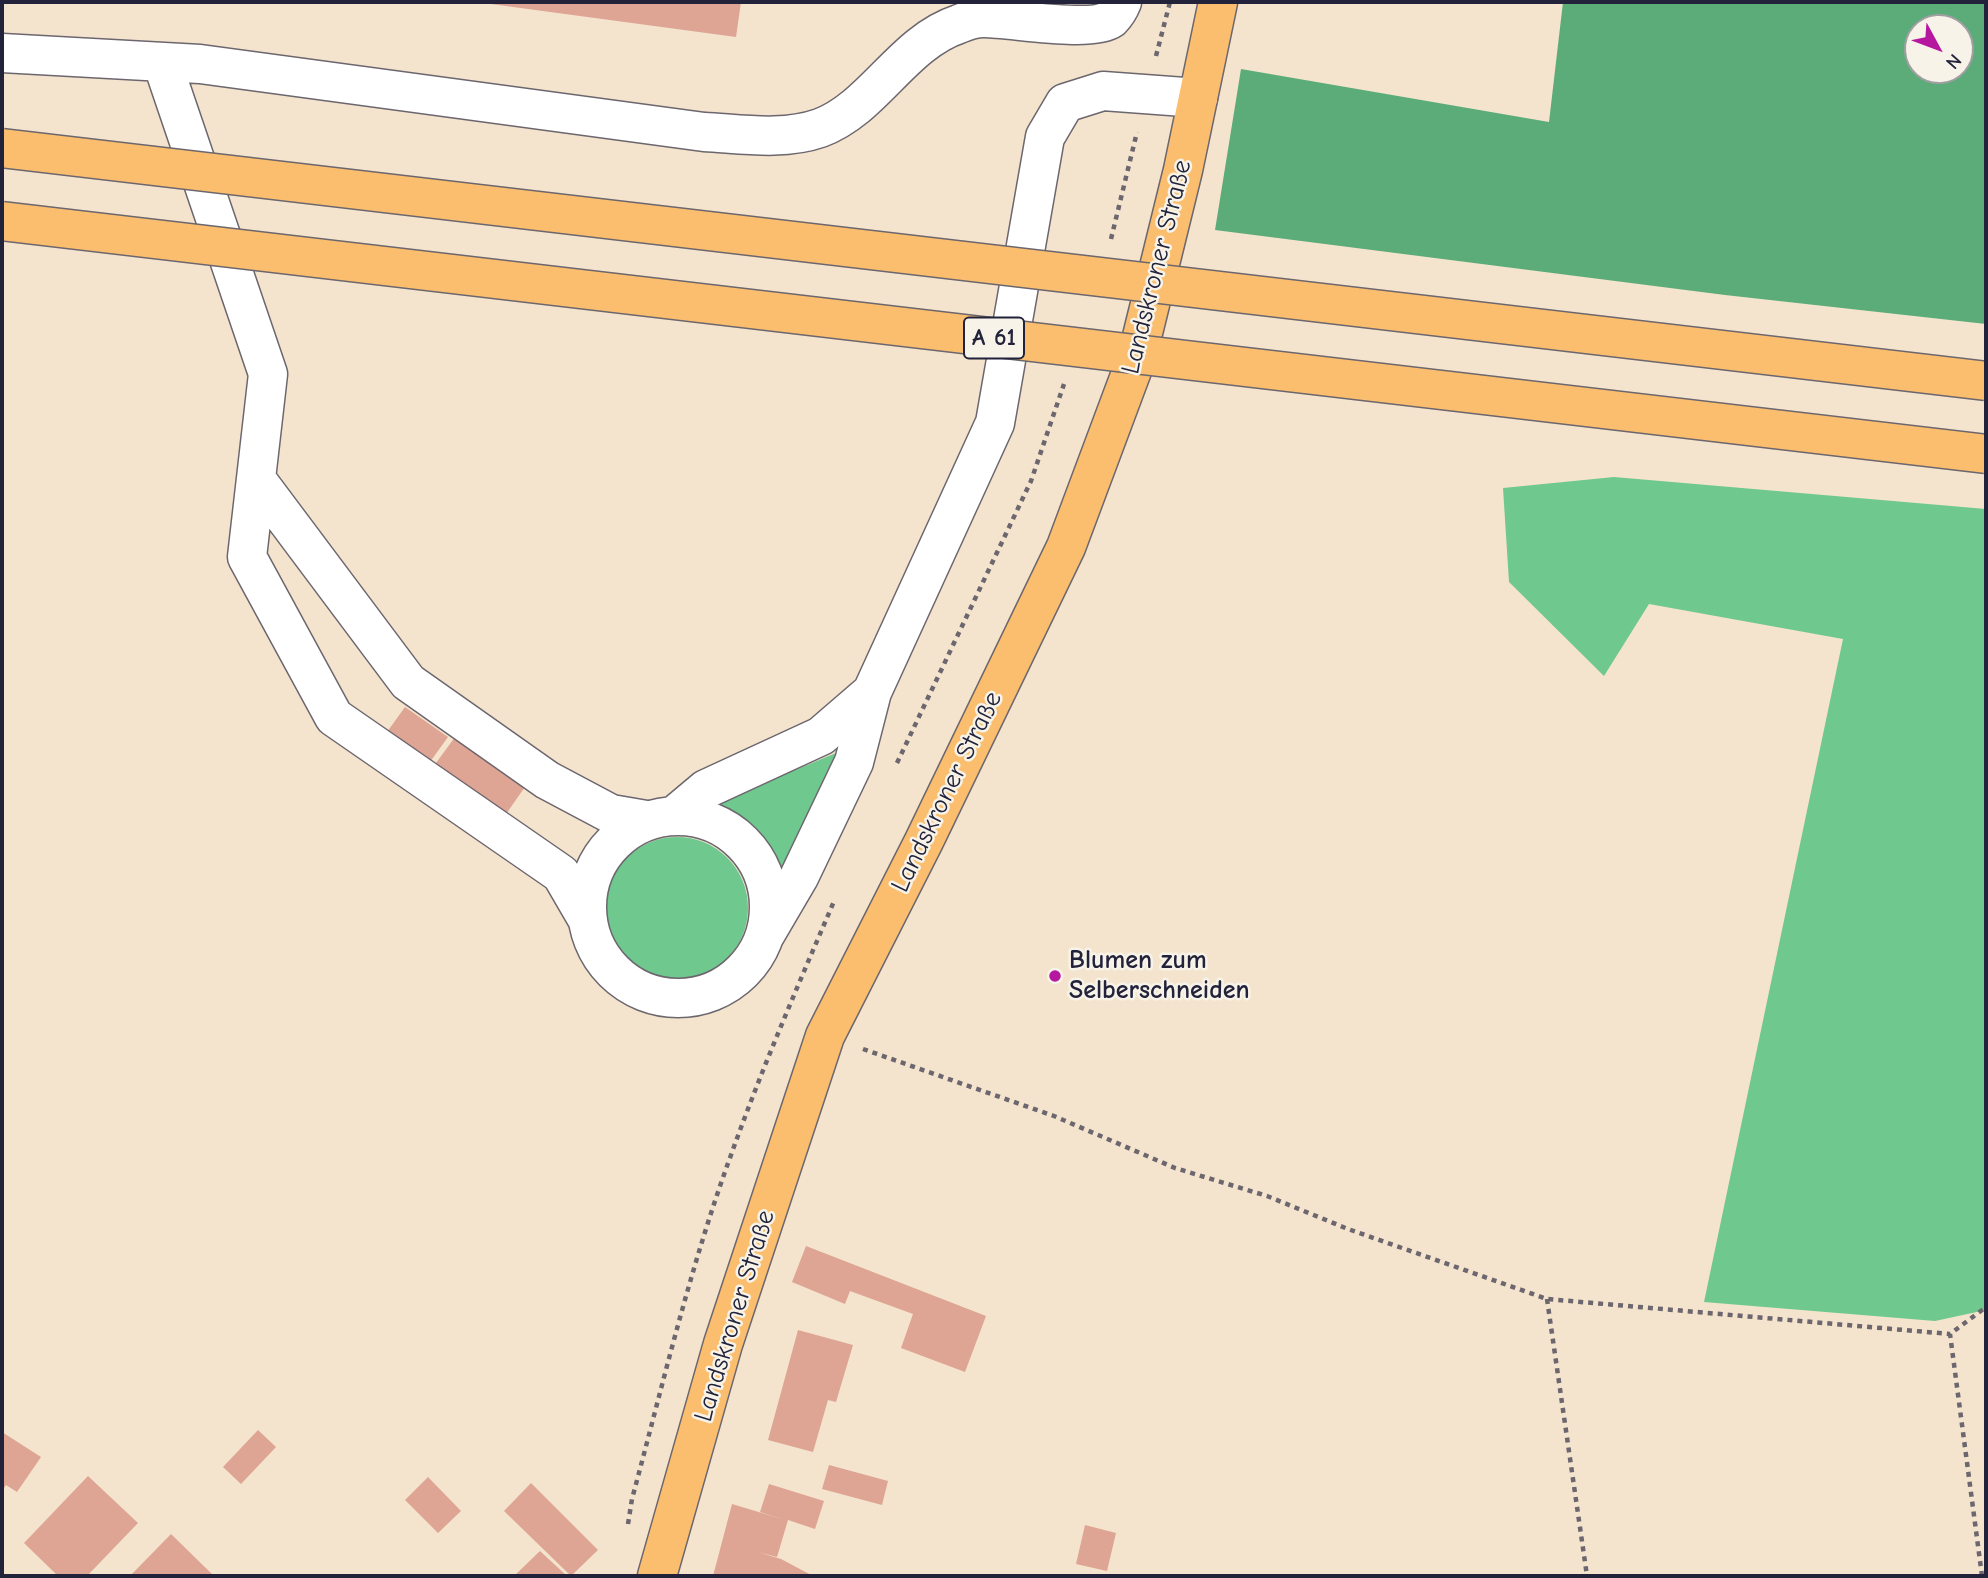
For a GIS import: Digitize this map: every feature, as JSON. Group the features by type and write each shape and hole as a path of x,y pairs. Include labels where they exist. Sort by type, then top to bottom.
{"main road":[{"name":"Landskroner Straße","path":"657,1576 723,1345 825,1036 925,841 1066,547 1136,357 1198,98 1218,2"},
{"path":"2,148 1986,381"},
{"name":"A 61","path":"2,221 1986,454"}],"lane":[{"path":"2,52 213,65 704,132 784,136 820,128 847,114 909,55 937,33 959,23 982,18 1093,26 1110,19 1122,2"},
{"path":"162,62 268,374 247,556 334,717 561,874 586,917 595,947 613,973 640,991 670,998 702,995 731,982 751,961 799,877 854,762 872,692 995,423 1045,137 1065,103 1103,91 1198,98"},
{"path":"256,479 408,682 547,780 611,814 704,819 730,831 751,851 765,878 770,906 765,935"},
{"path":"586,917 588,885 601,856 621,835 661,818 706,789 821,736 872,692"}],"path":[{"path":"1108,251 1170,2"},
{"path":"896,765 1031,481 1065,379"},
{"path":"628,1524 632,1499 692,1278 730,1156 784,1018 839,890"},
{"path":"825,1036 1054,1116 1175,1168 1267,1196 1348,1229 1547,1299 1950,1334 1986,1307"},
{"path":"1547,1299 1587,1576"},
{"path":"1950,1334 1982,1576"}],"green space":[{"path":"1563,2 1986,2 1986,324 1725,295 1215,230 1241,69 1549,122"},
{"path":"1614,477 1986,509 1986,1310 1935,1321 1704,1302 1843,639 1649,604 1604,676 1509,582 1503,488"},
{"path":"836,753 841,755 783,874 773,854 755,832 719,806 718,802"},
{"path":"677,837 704,842 727,858 743,881 748,908 743,935 727,958 704,974 677,979 650,974 627,958 611,935 606,908 611,881 627,858 650,842"}],"building":[{"path":"476,2 741,2 736,37"},
{"path":"405,707 448,737 430,762 387,732"},
{"path":"461,729 527,784 504,817 433,767"},
{"path":"806,1246 986,1316 965,1372 901,1348 913,1314 850,1291 845,1304 792,1282"},
{"path":"798,1330 853,1345 836,1402 828,1400 813,1452 768,1440"},
{"path":"258,1430 276,1447 241,1484 223,1467"},
{"path":"2,1432 41,1457 17,1492 6,1485 2,1491"},
{"path":"829,1465 888,1481 882,1505 822,1489"},
{"path":"88,1476 138,1523 87,1576 58,1576 24,1543"},
{"path":"428,1477 461,1511 438,1533 405,1500"},
{"path":"531,1483 598,1550 571,1576 504,1511"},
{"path":"769,1484 824,1501 815,1529 788,1520 777,1557 758,1552 781,1559 813,1576 713,1576 732,1504 785,1520 760,1512"},
{"path":"1085,1525 1116,1533 1107,1571 1076,1564"},
{"path":"171,1534 214,1576 130,1576"},
{"path":"540,1551 567,1576 514,1576"}],"place":[{"name":"Blumen zum Selberschneiden","path":"1055,976"}]}
